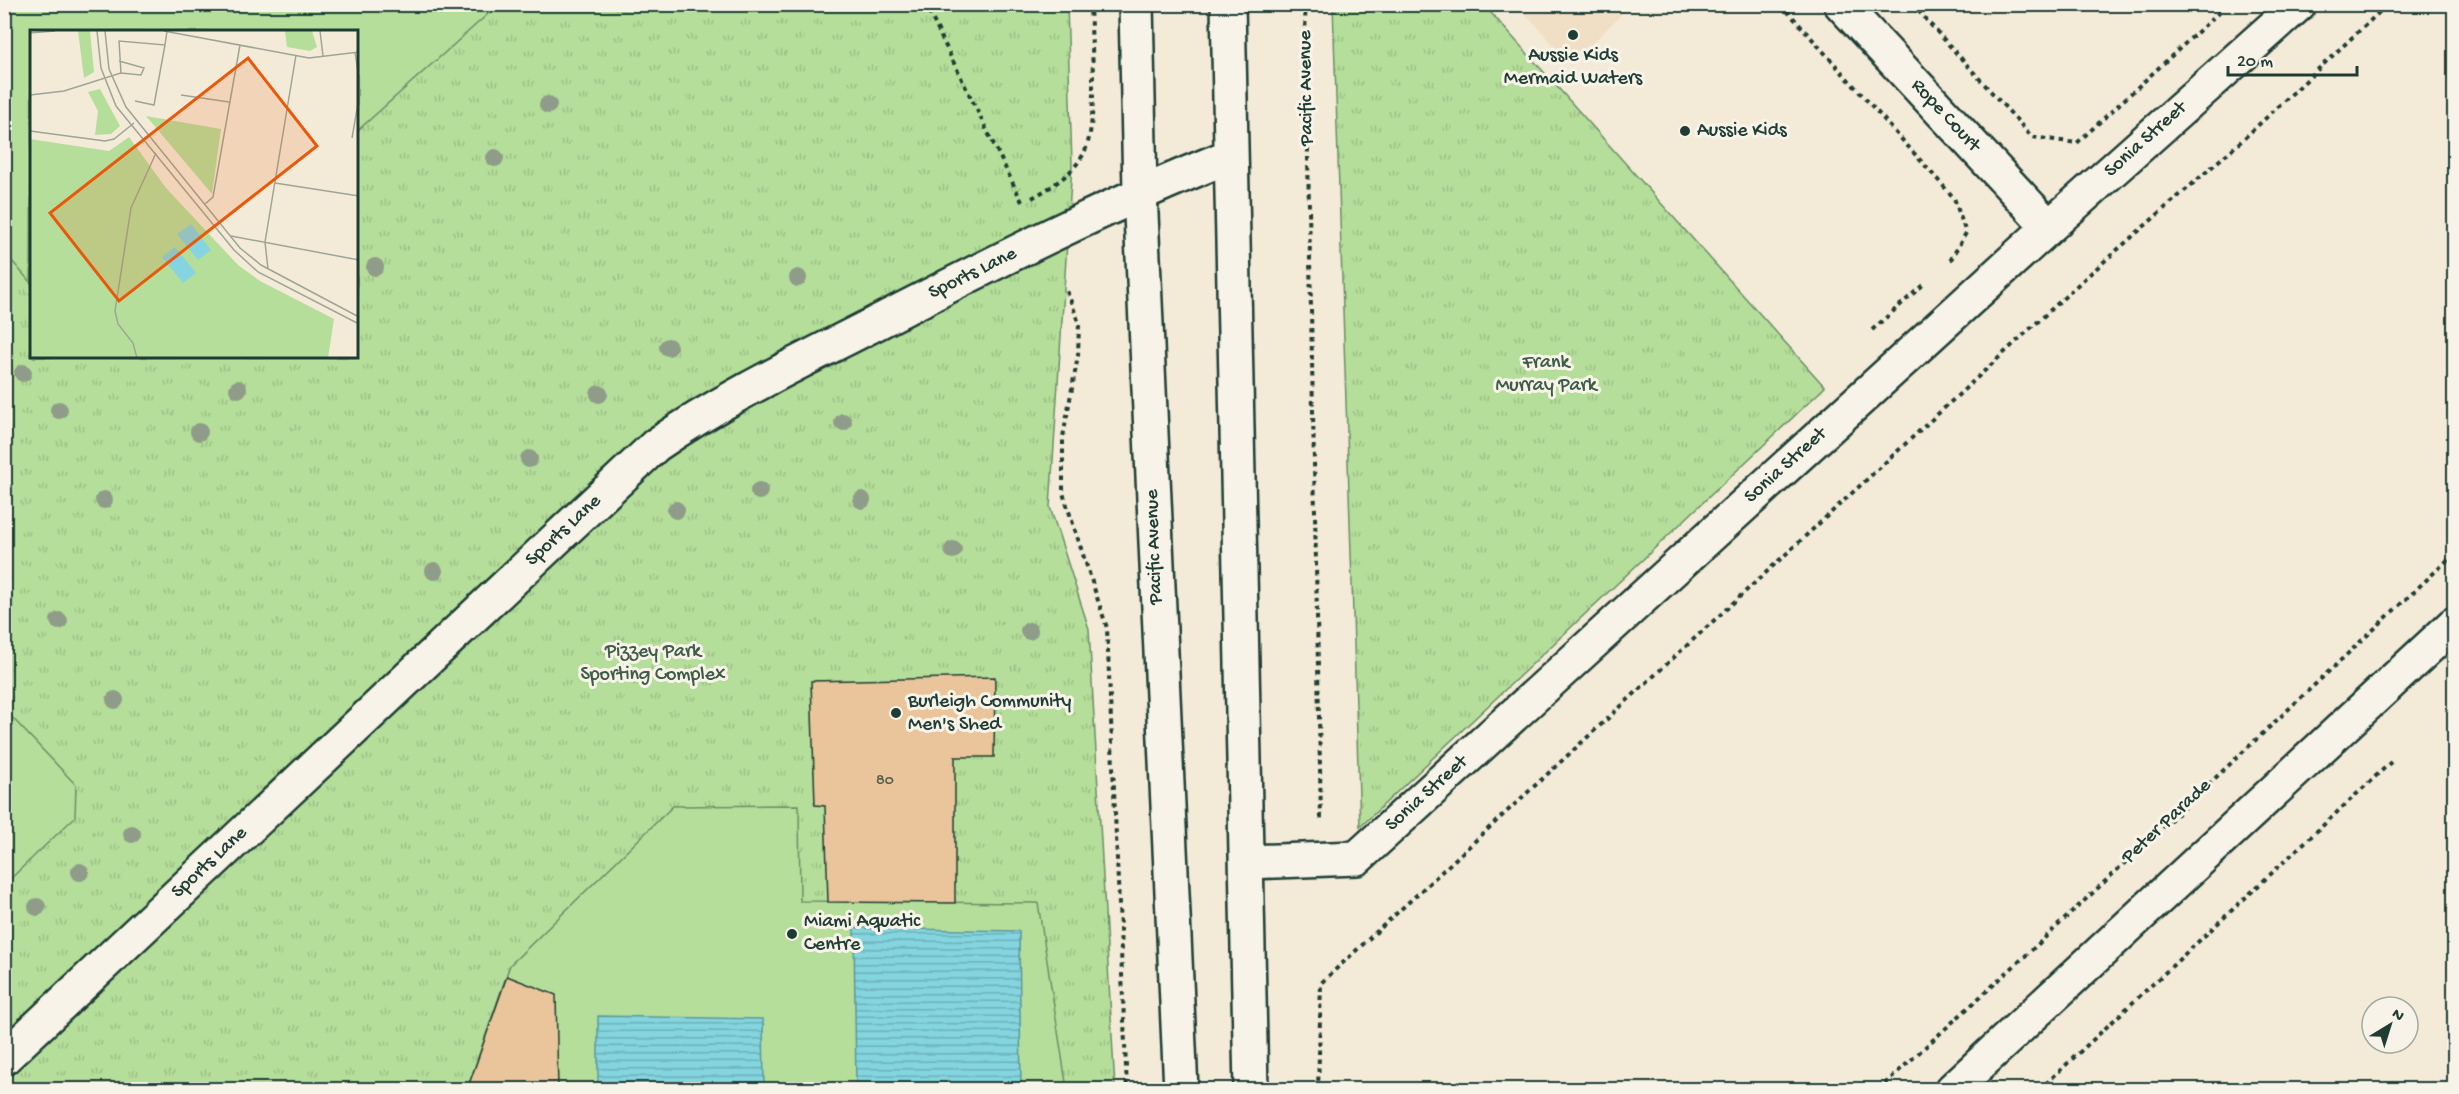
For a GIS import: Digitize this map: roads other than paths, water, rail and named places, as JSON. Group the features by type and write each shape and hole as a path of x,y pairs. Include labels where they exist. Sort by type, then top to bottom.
{"street":[{"name":"Pacific Avenue","path":"1136,4 1140,192 1181,1089"},
{"path":"1228,4 1248,862 1251,1089"},
{"name":"Rope Court","path":"1841,4 2049,227"},
{"name":"Sonia Street","path":"1248,862 1357,858 2049,227 2299,4"},
{"name":"Sports Lane","path":"4,1058 656,445 703,412 759,383 1140,192 1230,156"},
{"path":"1952,1089 2454,624"}],"water":[{"path":"854,928 1019,931 1021,1089 856,1089"},
{"path":"598,1016 763,1019 764,1089 598,1089"}],"place":[{"name":"Aussie Kids Mermaid Waters","path":"1573,35"},
{"name":"Aussie Kids","path":"1685,131"},
{"name":"Burleigh Community Men's Shed","path":"896,713"},
{"name":"Miami Aquatic Centre","path":"792,934"}],"park label":[{"name":"Frank Murray Park","path":"1546,374"},
{"name":"Pizzey Park Sporting Complex","path":"653,664"}]}
